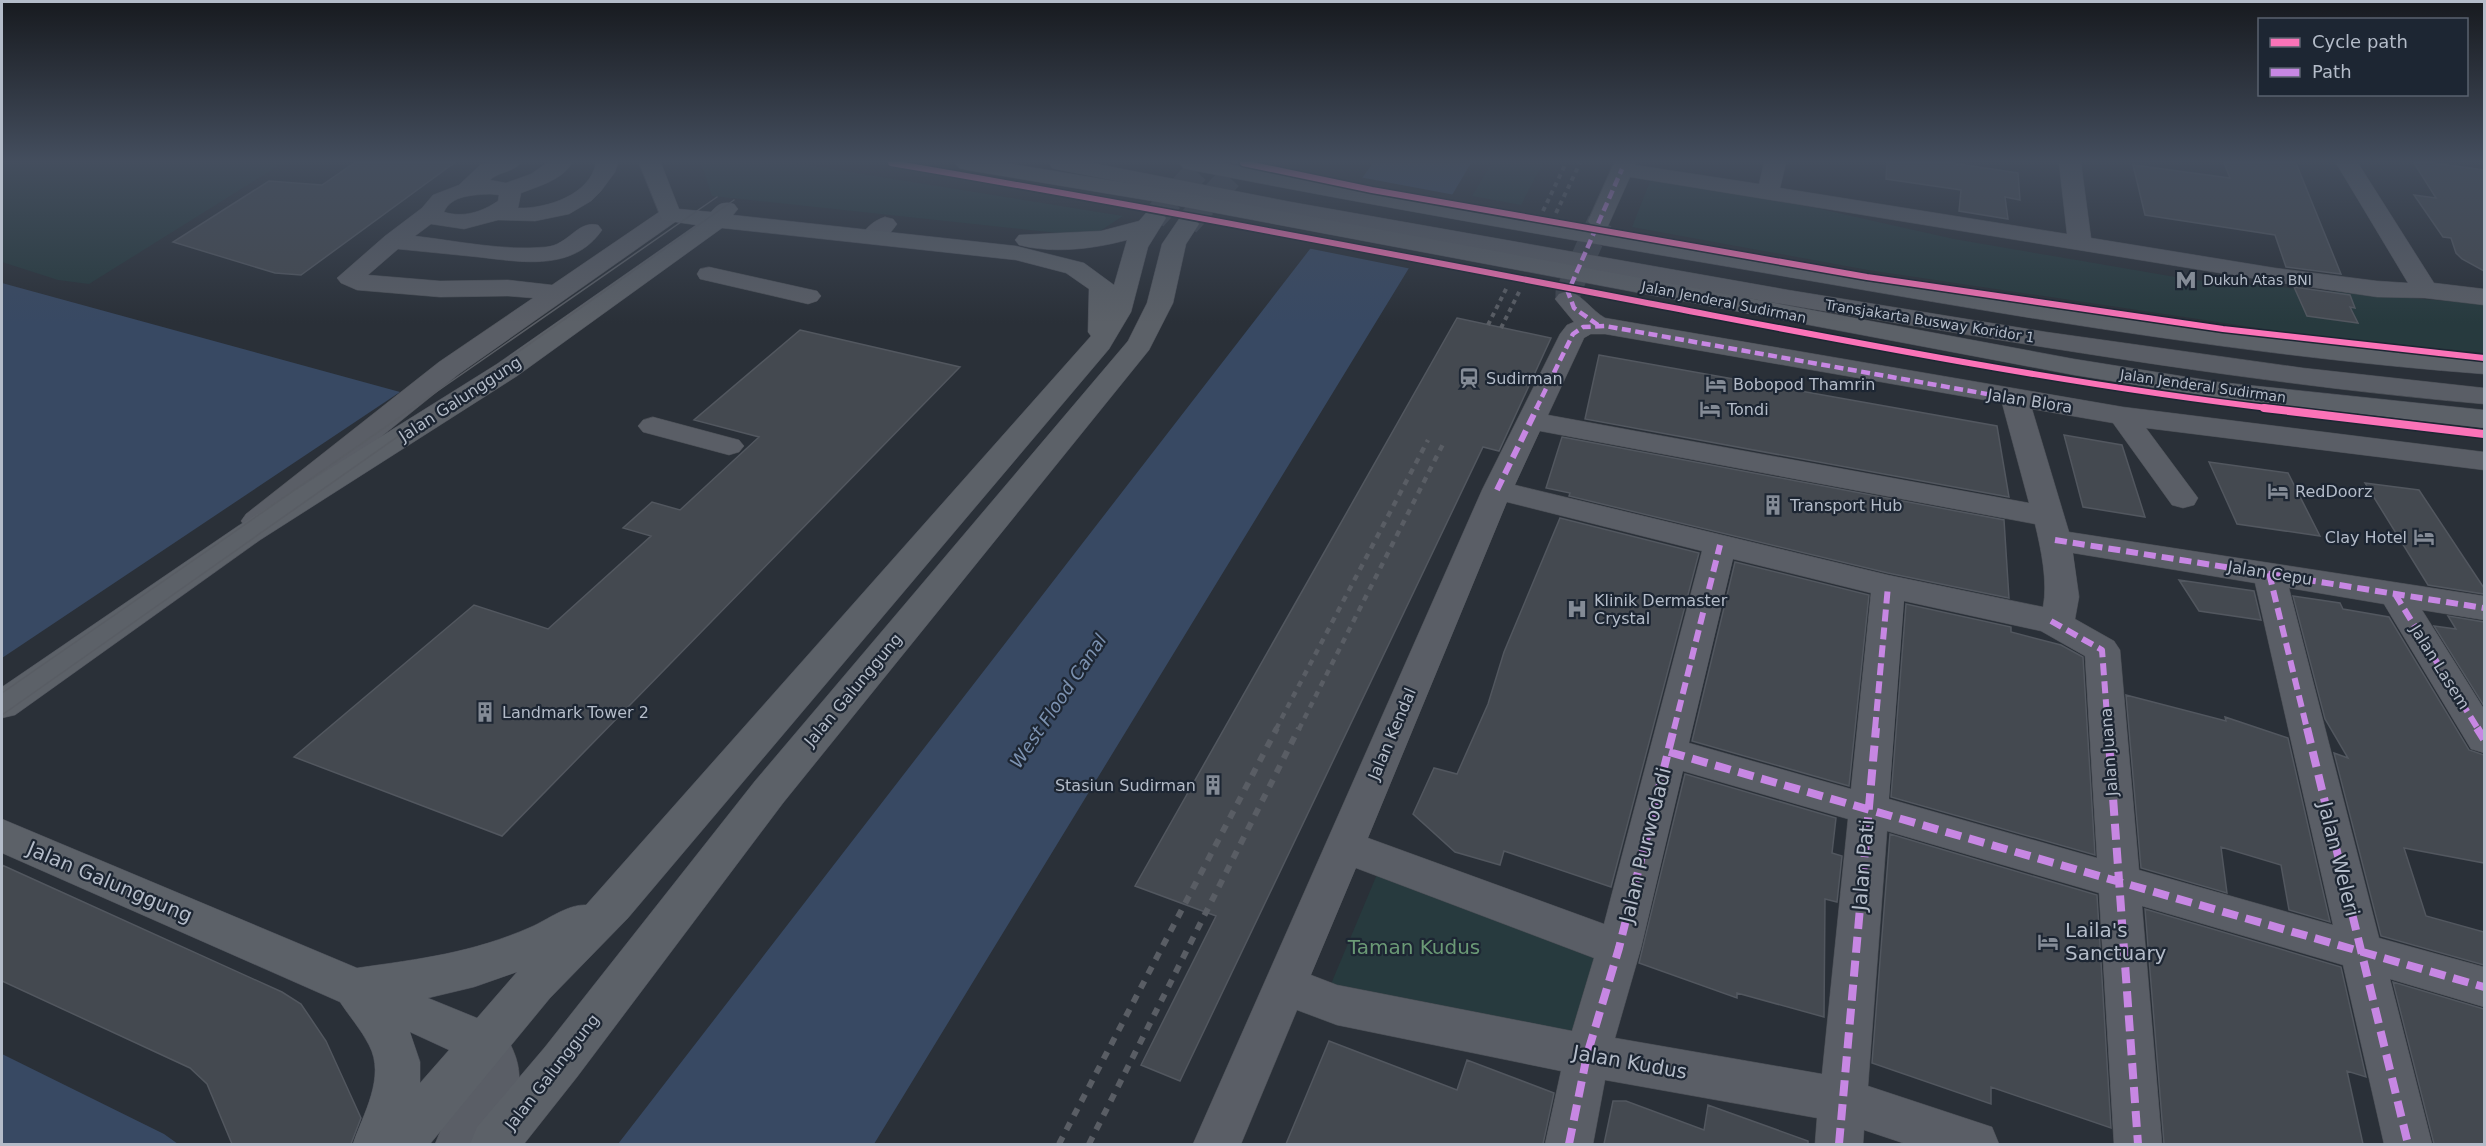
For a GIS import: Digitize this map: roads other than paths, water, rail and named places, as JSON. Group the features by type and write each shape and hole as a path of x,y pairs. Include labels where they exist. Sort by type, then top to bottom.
{"main road":[{"name":"Jalan Galunggung","path":"2,705 302,498 499,375 720,216"},
{"path":"355,987 404,983 480,965 564,933 613,905 1100,343 1118,312 1135,244 1150,222 1112,237 1069,243 878,231 726,216"},
{"name":"Jalan Jenderal Sudirman","path":"1272,216 2074,367 2218,390 2484,419"},
{"path":"1483,216 2064,316 2345,353 2484,366"},
{"name":"Jalan Galunggung","path":"477,1136 561,1062 769,792 1140,344 1160,303 1174,244 1187,224"},
{"path":"878,231 1016,253 1075,268 1102,286 1100,343"},
{"name":"Jalan Galunggung","path":"2,835 355,987 490,1052"},
{"path":"355,987 383,1023 396,1048 399,1080 390,1114 377,1144"},
{"path":"399,1144 490,1052"}],"street":[{"path":"426,216 350,278 357,282 477,290 500,295 550,298"},
{"path":"435,216 454,222 486,216"},
{"name":"Jalan Galunggung","path":"199,567 422,388 550,298 654,216"},
{"name":"Transjakarta Busway Koridor 1","path":"1333,216 1811,302 2046,340 2270,372 2484,396"},
{"name":"Transjakarta Busway Koridor 1","path":"1407,216 2072,331 2299,364 2484,383"},
{"path":"1600,221 1602,216"},
{"path":"1887,216 1940,233 2194,274 2274,275"},
{"path":"1913,216 2274,275 2377,289 2425,290 2484,297"},
{"path":"2077,216 2080,244"},
{"path":"2380,216 2425,290"},
{"path":"393,241 495,252 506,256 560,254 578,243 590,230"},
{"path":"477,290 506,256"},
{"path":"709,274 808,296"},
{"path":"1569,299 1588,327"},
{"name":"Jalan Blora","path":"1588,327 2123,416 2484,461"},
{"name":"Jalan Kendal","path":"1217,1144 1497,490 1573,334 1588,327"},
{"path":"1497,490 1887,586 2051,621 2059,617 2062,597 2052,529 2015,399"},
{"path":"2123,416 2183,498"},
{"name":"Jalan Cepu","path":"1530,420 2269,573 2484,608"},
{"path":"653,426 729,446"},
{"path":"1643,525 1712,526 1822,551 1849,561 1894,583 1930,596"},
{"name":"Jalan Purwodadi","path":"1569,1144 1587,1055 1619,948 1720,545"},
{"name":"Jalan Weleri","path":"2269,573 2408,1144"},
{"name":"Jalan Pati","path":"1840,1122 1887,586"},
{"name":"Jalan Lasem","path":"2395,594 2484,739"},
{"name":"Jalan Juana","path":"2051,621 2102,650 2138,1144"},
{"path":"1669,752 2484,987"},
{"path":"1344,846 1619,948"},
{"path":"426,1144 490,1052 573,968 613,905"},
{"name":"Jalan Kudus","path":"1285,985 1337,1005 1587,1055 1840,1122 1975,1144"},
{"path":"477,1136 497,1087 499,1069 490,1052"}],"water":[{"name":"West Flood Canal","path":"1334,216 1439,216 874,1144 618,1144"},
{"path":"2,283 400,392 2,658"},
{"path":"2,1054 164,1134 178,1144 2,1144"}],"tunnel":[{"path":"1187,224 1194,216"},
{"path":"1568,299 1568,292 1600,221"}],"tram line":[{"path":"2,693 689,216"},
{"path":"2,715 711,216"}],"railway":[{"path":"1488,325 1507,287"},
{"path":"1501,328 1520,290"},
{"path":"1276,729 1428,440"},
{"path":"1299,729 1443,444"},
{"path":"1059,1144 1277,728"},
{"path":"1089,1144 1299,728"}],"place":[{"name":"Dukuh Atas BNI","path":"2186,280"},
{"name":"Sudirman","path":"1469,378"},
{"name":"Bobopod Thamrin","path":"1716,384"},
{"name":"Tondi","path":"1710,409"},
{"name":"RedDoorz","path":"2278,491"},
{"name":"Transport Hub","path":"1773,505"},
{"name":"Clay Hotel","path":"2424,537"},
{"name":"Klinik Dermaster Crystal","path":"1577,609"},
{"name":"Landmark Tower 2","path":"485,712"},
{"name":"Stasiun Sudirman","path":"1213,785"},
{"name":"Laila's Sanctuary","path":"2048,942"}],"park label":[{"name":"Taman Kudus","path":"1414,947"}]}
